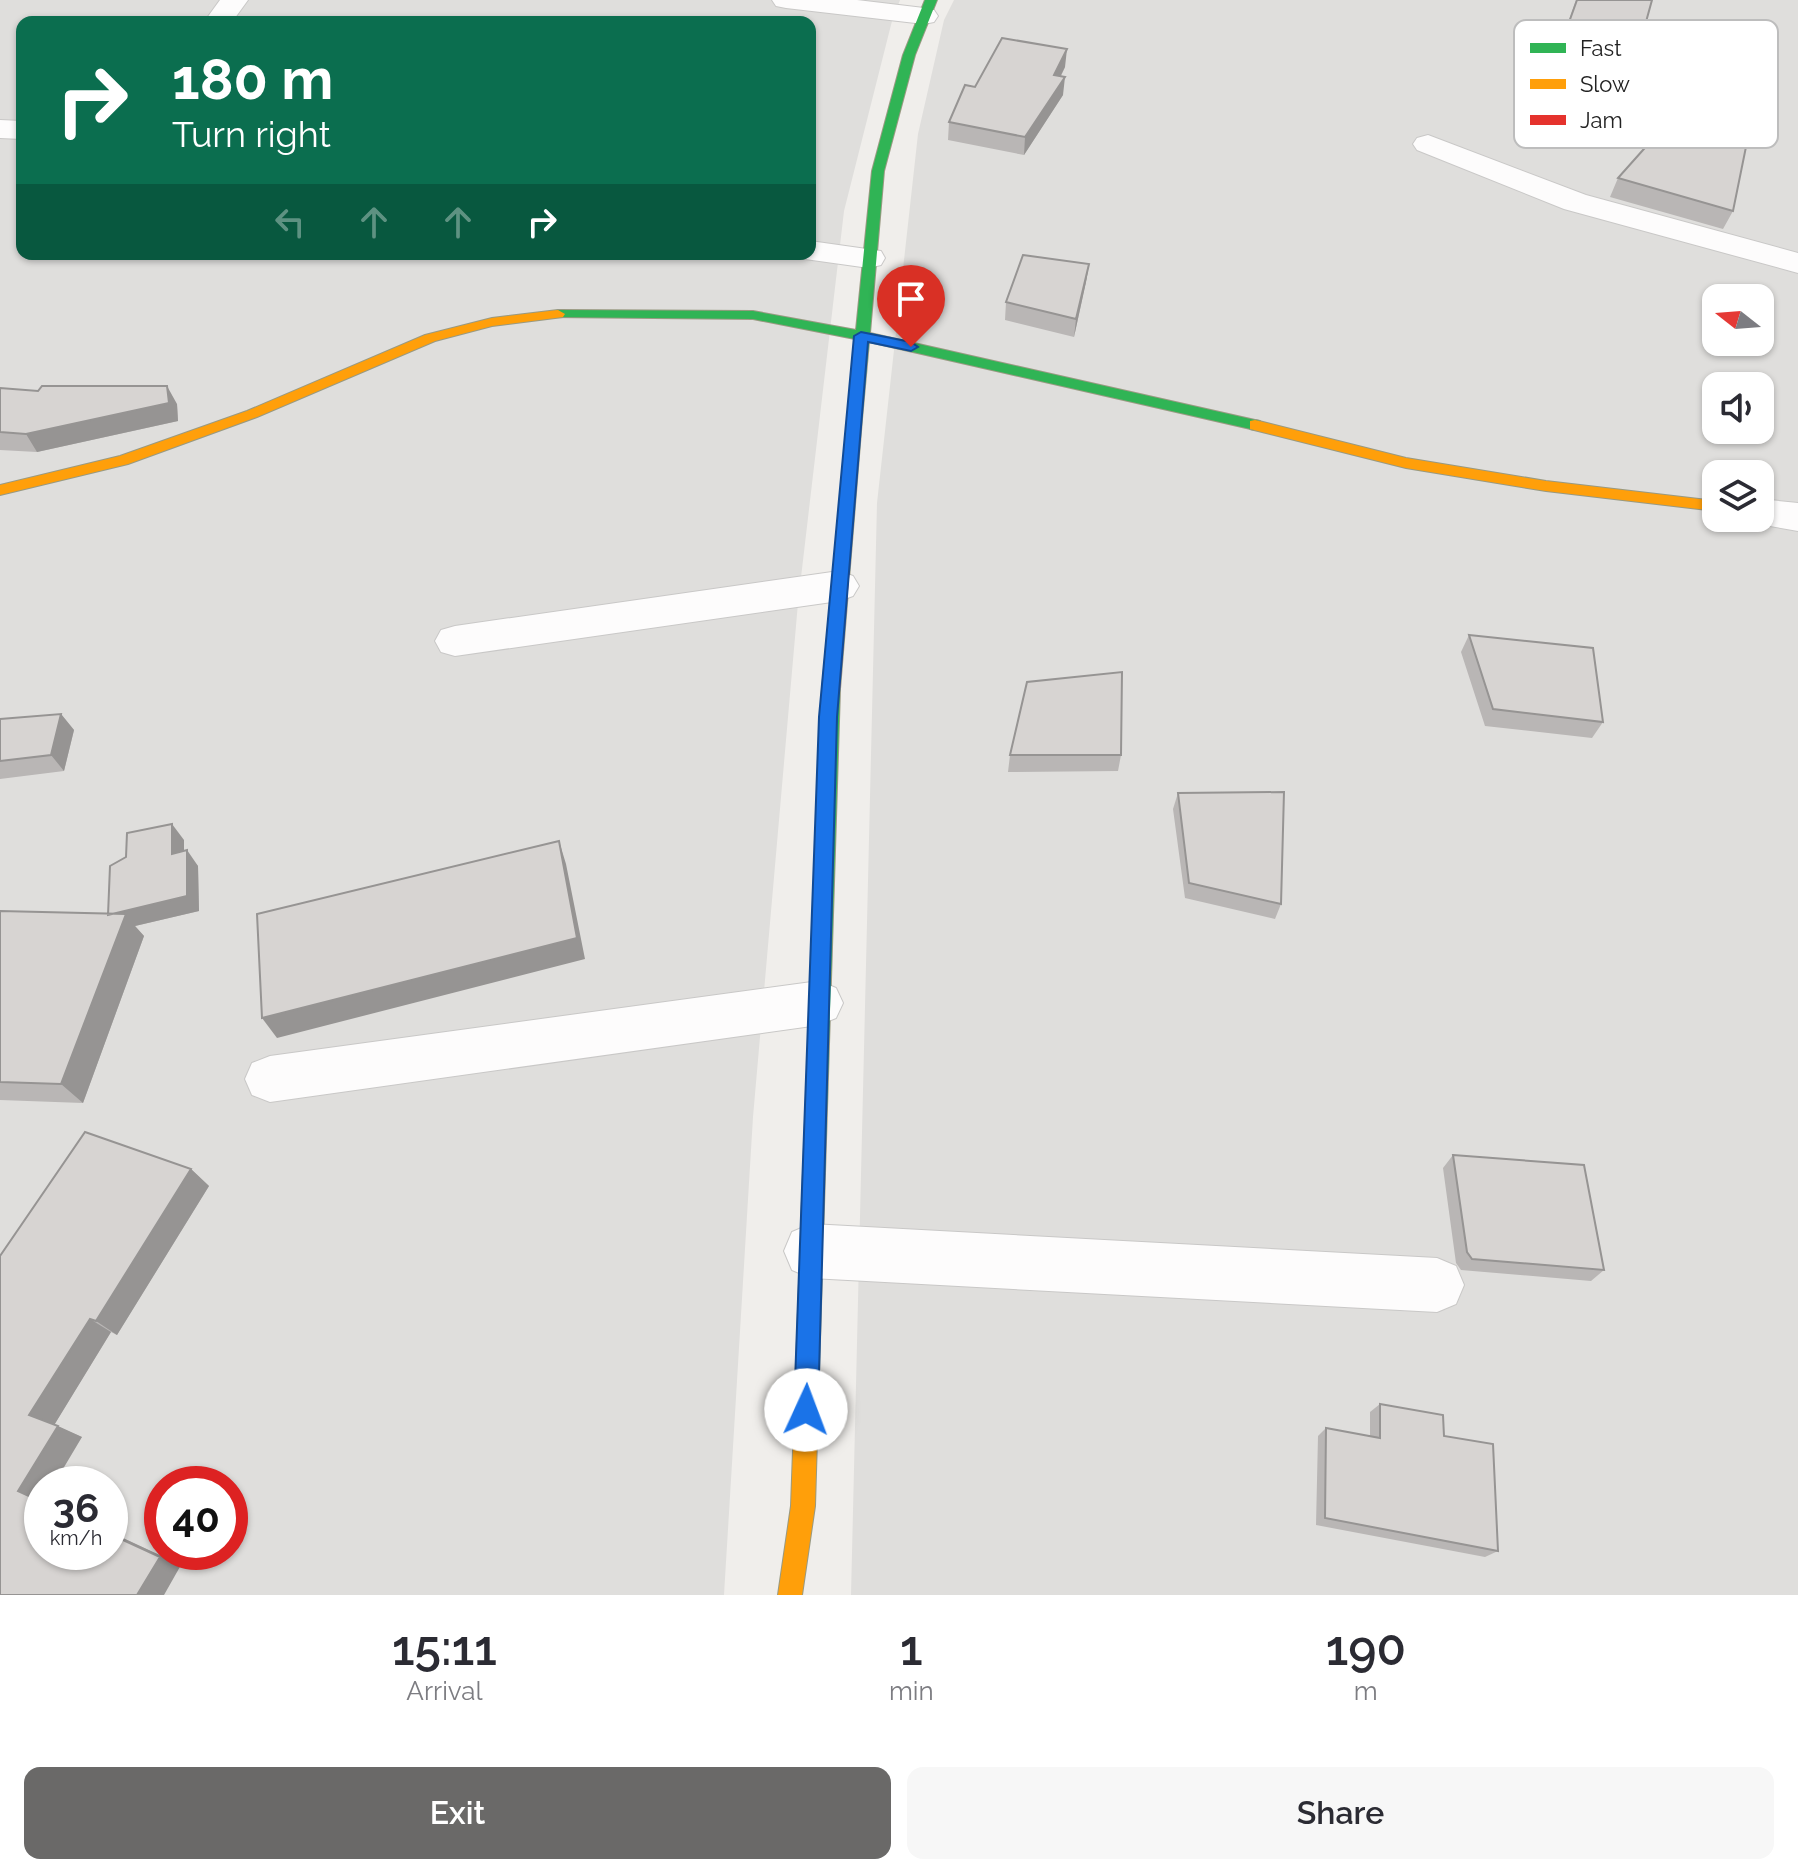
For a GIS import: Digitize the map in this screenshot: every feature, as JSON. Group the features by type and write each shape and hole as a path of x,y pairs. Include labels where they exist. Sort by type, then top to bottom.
{"street":[{"path":"786,0 928,8 909,55 878,171 839,586 828,717 803,1506 790,1595"},
{"path":"1428,144 1575,202 1798,263"},
{"path":"816,252 869,258"},
{"path":"0,490 123,460 252,414 430,338 492,322 567,313 753,315 1182,406 1406,463 1546,486 1702,504"},
{"path":"1774,514 1798,517"},
{"path":"455,641 839,586"},
{"path":"270,1079 819,1003"},
{"path":"811,1251 1437,1285"}],"shaded area":[{"path":"0,0 900,0 844,211 798,603 753,1117 724,1595 0,1595"},
{"path":"954,0 1798,0 1798,1595 851,1595 877,503 918,134 944,20"}],"building":[{"path":"1577,0 1652,0 1646,20 1570,20"},
{"path":"1002,38 1067,49 1054,75 1065,77 1025,137 949,122 965,85 975,87"},
{"path":"1645,148 1746,148 1733,211 1618,178"},
{"path":"1023,255 1089,264 1076,319 1006,302"},
{"path":"42,386 167,386 169,403 26,434 0,432 0,388 38,391"},
{"path":"1469,635 1593,648 1603,722 1493,709"},
{"path":"1122,672 1121,755 1010,755 1027,682"},
{"path":"61,714 51,755 0,761 0,719"},
{"path":"1284,792 1281,904 1189,883 1178,793"},
{"path":"172,824 172,854 187,850 187,896 108,915 110,866 126,857 127,833"},
{"path":"559,841 577,938 262,1018 257,914"},
{"path":"0,911 126,914 61,1084 0,1082"},
{"path":"85,1132 191,1169 96,1321 90,1319 29,1415 58,1426 33,1466 24,1466 24,1481 18,1491 24,1494 24,1570 128,1570 128,1542 144,1550 144,1570 152,1570 137,1595 0,1595 0,1256"},
{"path":"1453,1155 1584,1165 1604,1270 1472,1259 1467,1252"},
{"path":"1380,1404 1443,1415 1444,1436 1493,1444 1498,1551 1325,1518 1326,1428 1380,1438"}],"traffic: fast":[{"path":"855,419 878,171 909,55 931,0"},
{"path":"558,314 753,315 817,326 1255,425"},
{"path":"814,1173 831,689"}],"traffic: slow":[{"path":"0,490 123,460 252,414 430,338 492,322 558,314"},
{"path":"1255,425 1406,463 1546,486 1702,504"},
{"path":"790,1595 803,1506 814,1173"}],"traffic: jam":[{"path":"831,689 855,419"}],"route":[{"path":"806,1410 828,717 861,336 911,347"}]}
